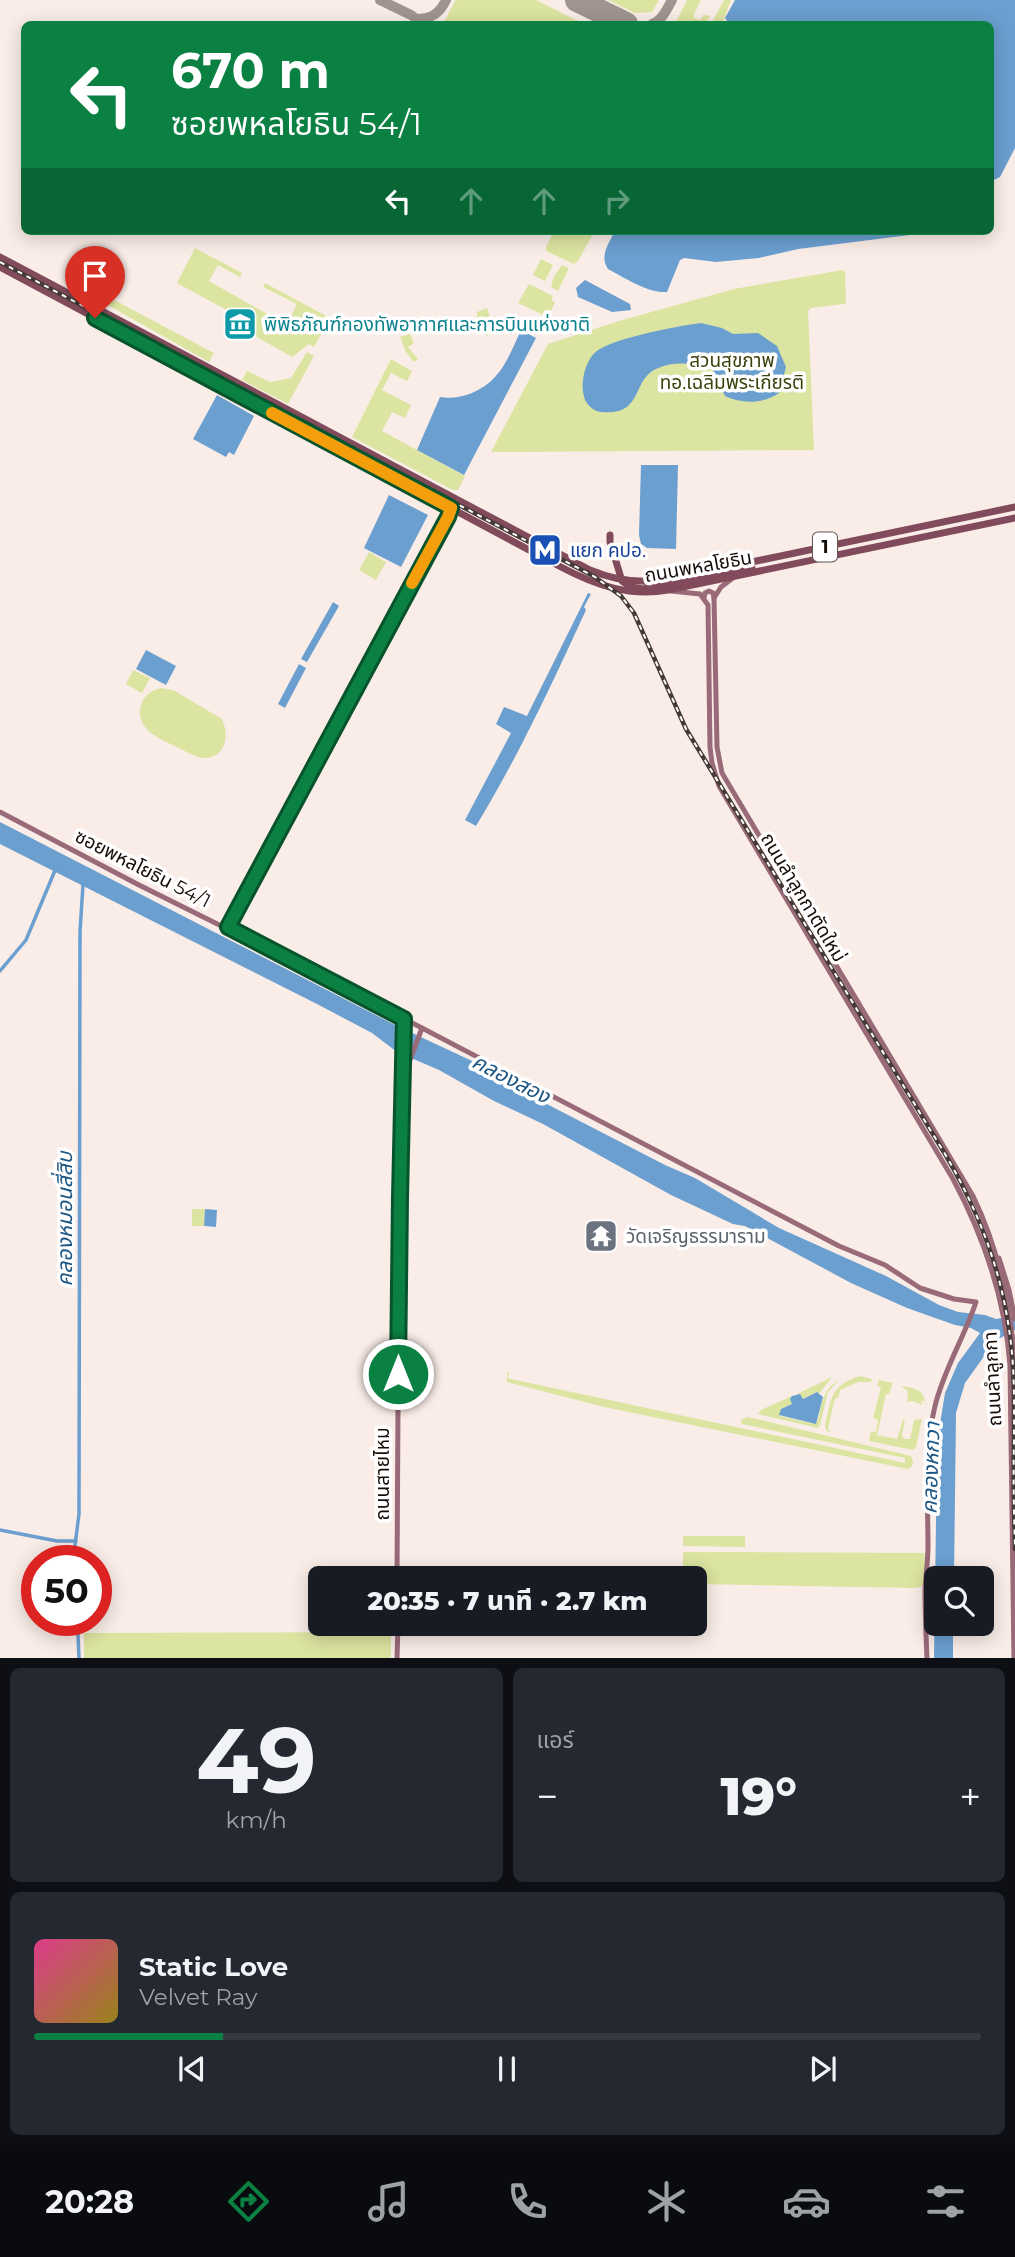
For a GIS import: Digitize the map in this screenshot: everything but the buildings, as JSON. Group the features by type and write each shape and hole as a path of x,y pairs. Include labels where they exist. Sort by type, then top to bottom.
{"main road":[{"name":"ถนนพหลโยธิน","path":"0,257 607,577 634,581 670,579 1015,507"},
{"name":"ถนนพหลโยธิน","path":"0,267 561,567 599,584 630,592 653,593 1015,518"},
{"path":"283,419 289,410"},
{"path":"228,927 448,517 460,501"},
{"path":"610,535 622,581 638,589 773,564 791,564"},
{"path":"837,544 838,555"},
{"path":"714,598 721,587 735,576"},
{"path":"668,590 697,593 704,598 709,591 714,598"},
{"name":"ถนนลำลูกกาตัดใหม่","path":"704,598 708,605 710,747 713,770 722,791 948,1170 974,1222"},
{"name":"ถนนลำลูกกาตัดใหม่","path":"714,598 717,747 720,769 958,1169 983,1219"},
{"name":"ซอยพหลโยธิน 54/1","path":"0,812 139,885 228,927 421,1031 839,1246 892,1269 920,1287 954,1299 976,1302 968,1328 948,1367 932,1418 925,1588 927,1658"},
{"path":"810,936 817,932"},
{"name":"ถนนสายไหม","path":"397,1566 399,1218 403,1076 406,1061 404,1022"},
{"name":"ถนนสายไหม","path":"406,1061 421,1031"},
{"name":"ถนนลำลูกกา","path":"983,1219 993,1246 1009,1310 1015,1362"},
{"name":"ถนนลำลูกกา","path":"974,1222 992,1269 1005,1321 1010,1365 1014,1504 1014,1658"},
{"path":"993,1246 1003,1267 1015,1319"},
{"name":"ถนนลำลูกกา","path":"1013,1539 1015,1531"},
{"path":"397,1658 398,1636"}],"green space":[{"path":"536,0 578,21 445,21 455,1"},
{"path":"608,0 659,0 652,12 635,13"},
{"path":"687,0 701,0 694,18 700,20 704,15 710,16 707,21 676,21"},
{"path":"724,0 731,0 723,21 713,21"},
{"path":"552,235 592,235 574,264 546,251"},
{"path":"195,248 242,273 240,277 218,265 209,281 290,327 293,322 289,320 297,304 263,287 265,283 330,318 314,347 309,344 292,357 229,321 232,313 177,283"},
{"path":"541,259 553,265 545,281 533,275"},
{"path":"562,265 569,268 558,291 551,287 554,276"},
{"name":"สวนสุขภาพ ทอ.เฉลิมพระเกียรติ","path":"843,270 846,302 811,308 808,311 814,450 491,452 548,344 734,289"},
{"path":"529,284 553,296 551,300 555,302 548,317 518,303"},
{"path":"101,293 214,353 209,362 97,299"},
{"path":"487,308 491,320 488,336 478,331 477,312"},
{"path":"410,334 414,343 408,347 418,359 414,362 400,337"},
{"path":"307,352 314,356 288,404 242,380 247,371 270,382 291,378"},
{"path":"391,359 412,371 407,381 391,373 382,390 411,405 405,418 392,412 382,431 465,476 458,490 453,490 352,437"},
{"path":"369,552 386,562 376,580 359,570"},
{"path":"133,670 150,678 142,693 126,684"},
{"path":"161,688 173,690 222,719 226,738 219,753 207,758 197,757 159,738 146,728 140,714 141,705 144,698"},
{"path":"192,1209 205,1209 204,1226 192,1226"},
{"path":"507,1372 508,1378 511,1379 905,1463 905,1458 742,1424 741,1420 748,1417 911,1456 912,1466 908,1469 604,1407 507,1382"},
{"path":"860,1376 872,1379 871,1382 858,1382 840,1390 838,1398 835,1398 828,1429 831,1432 827,1431 825,1426 829,1408 837,1389"},
{"path":"832,1377 819,1394 817,1392 802,1399 797,1394"},
{"path":"839,1380 828,1392 818,1428 758,1414 761,1410 792,1396 792,1404 781,1409 780,1416 810,1423 818,1421 826,1392"},
{"path":"879,1380 893,1383 889,1394 886,1394 877,1435 897,1439 905,1420 902,1435 904,1439 910,1439 914,1420 922,1419 913,1450 869,1441 871,1431 876,1432 878,1420 873,1418 881,1387 877,1386"},
{"path":"901,1386 921,1392 925,1400 925,1405 924,1401 921,1401 922,1405 913,1401 907,1402 908,1391"},
{"path":"683,1536 745,1536 745,1547 683,1546"},
{"path":"683,1552 925,1553 924,1586 915,1588 707,1584 707,1566 683,1566"},
{"path":"308,1632 308,1636 391,1636 391,1658 84,1658 84,1636 112,1636 112,1633"}],"water":[{"path":"735,0 1015,0 1015,148 1000,177 994,180 994,21 727,21 725,18"},
{"path":"613,235 910,235 798,249 759,258 716,262 684,258 680,260 667,292 644,288 608,269 604,259"},
{"path":"585,280 630,304 631,310 612,312 578,297 576,288"},
{"path":"701,323 733,334 758,333 777,346 786,367 779,393 759,401 732,399 725,396 713,370 708,367 675,364 662,366 648,374 631,403 624,409 601,412 590,407 585,400 584,374 597,351 631,337"},
{"path":"521,330 536,338 464,475 417,450 440,397 452,398 468,394 490,382 503,367"},
{"path":"217,395 254,416 234,455 229,452 226,457 193,439"},
{"path":"641,465 678,465 676,549 647,548 641,544"},
{"path":"389,495 428,515 401,567 364,548"},
{"path":"588,593 591,594 584,607 586,610 547,693 476,826 465,820 511,733 496,724 504,707 527,716"},
{"path":"333,602 339,606 307,662 301,659"},
{"path":"146,650 176,666 166,685 136,669"},
{"path":"299,664 306,668 285,708 278,704"},
{"path":"0,822 393,1024 485,1067 502,1081 695,1178 779,1228 886,1276 939,1305 958,1312 996,1319 1015,1316 1015,1330 995,1341 965,1383 956,1413 954,1566 935,1566 940,1424 945,1393 958,1363 980,1333 907,1308 851,1283 745,1226 733,1224 671,1195 543,1124 494,1101 439,1070 397,1052 372,1033 317,1004 0,844"},
{"path":"205,1209 217,1210 216,1227 204,1226"},
{"path":"817,1392 823,1397 816,1424 779,1415 781,1409 792,1404 792,1396 800,1394 803,1399"},
{"path":"934,1636 953,1636 953,1658 934,1658"}],"waterway":[{"path":"0,971 26,940 56,868"},
{"name":"คลองหมอนสี่สิบ","path":"75,1545 79,1514 80,931 83,885"},
{"path":"0,1530 57,1541 76,1541"},
{"name":"คลองหมอนสี่สิบ","path":"78,1636 79,1658"}],"taxiway":[{"path":"380,0 420,21"},
{"path":"416,19 435,14 446,0"},
{"path":"657,21 672,0"}],"runway":[{"path":"577,0 620,21"}],"railway":[{"path":"0,262 595,577 621,596 634,613 686,729 945,1154 977,1216 1000,1283 1011,1343 1014,1385 1015,1549"}],"slow traffic":[{"path":"272,413 451,508 412,583"}],"place":[{"name":"พิพิธภัณฑ์กองทัพอากาศและการบินแห่งชาติ","path":"240,324"},
{"name":"แยก คปอ.","path":"545,550"},
{"name":"วัดเจริญธรรมาราม","path":"601,1236"}],"route":[{"path":"95,318 451,508 228,927 404,1019 398,1374"}],"water label":[{"name":"คลองสอง","path":"511,1079"},
{"name":"คลองหกวา","path":"931,1468"}]}
